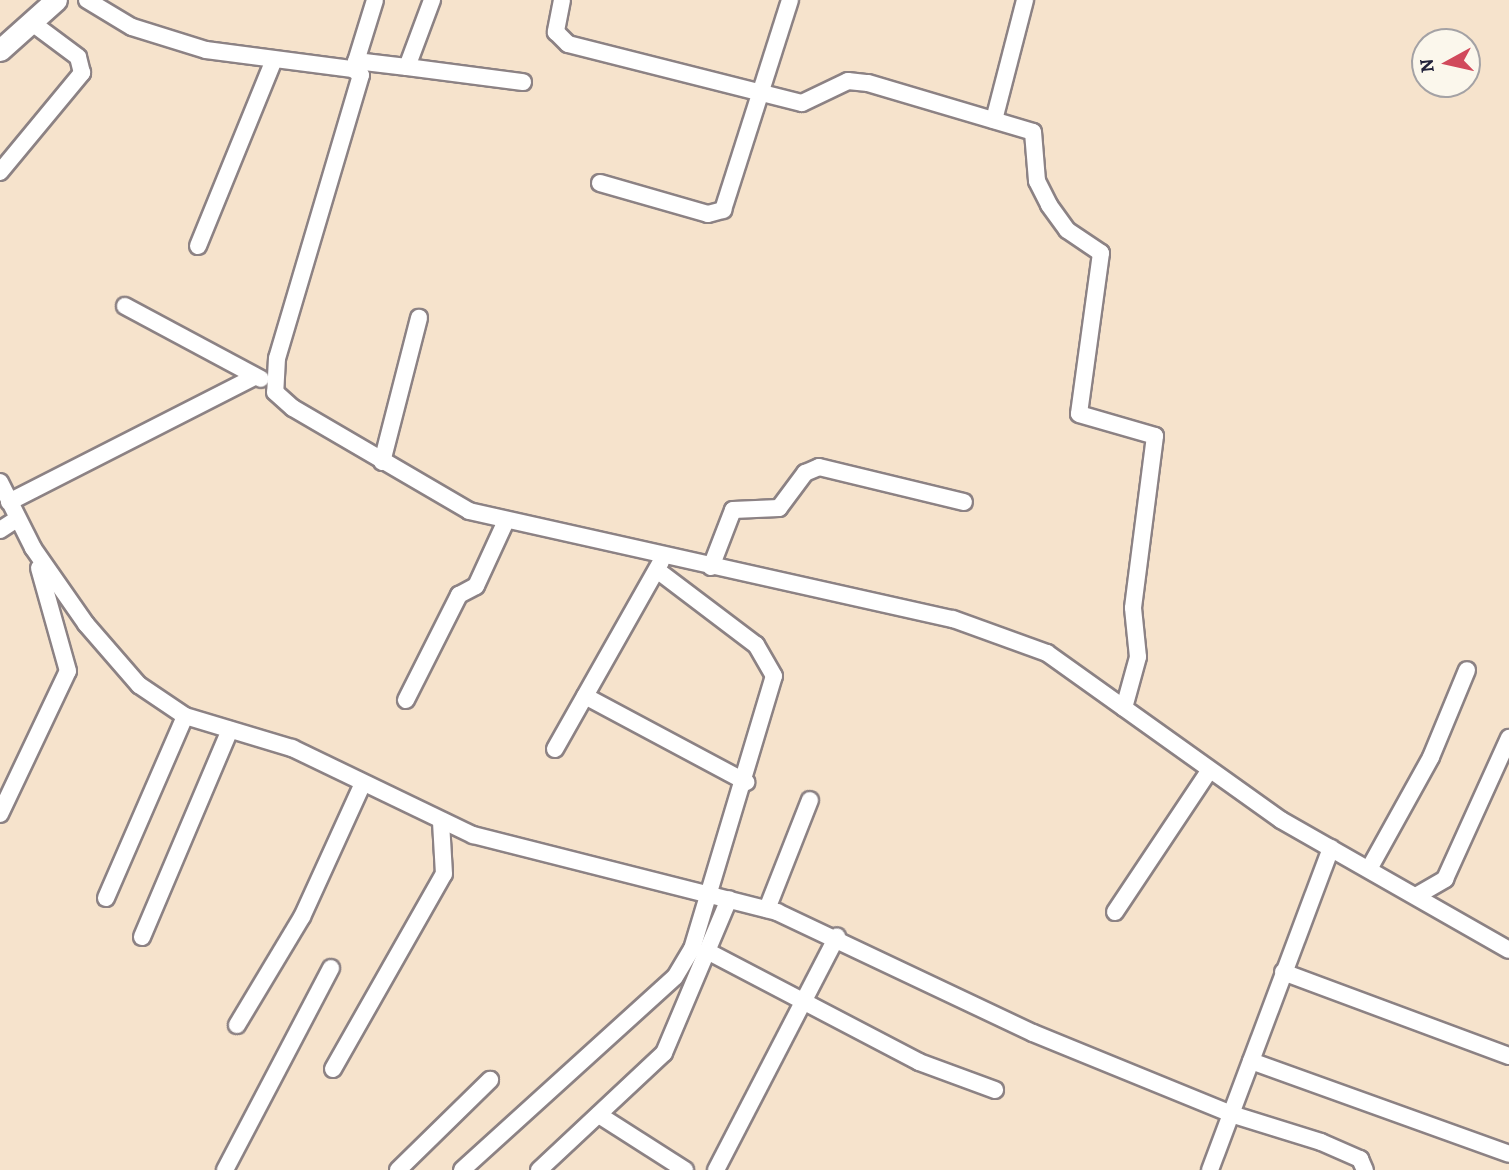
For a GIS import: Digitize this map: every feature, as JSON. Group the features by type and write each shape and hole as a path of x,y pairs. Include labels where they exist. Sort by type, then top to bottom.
{"main road":[{"path":"0,50 56,0"}],"street":[{"path":"87,0 142,31 273,62 407,67 523,82"},
{"path":"375,0 355,64 363,83 287,321 274,383 285,402 449,503 506,523 633,549 661,564 756,645 772,665 772,691 746,782 719,896 709,952 664,1052 539,1170"},
{"path":"407,67 432,0"},
{"path":"562,0 556,32 568,44 764,89 809,103 855,80 1033,132 1038,181 1049,205 1067,230 1101,253 1079,414 1155,436 1133,608 1138,657 1125,708"},
{"path":"600,183 708,214 723,210 764,89 790,0"},
{"path":"994,120 1025,0"},
{"path":"0,172 82,73 78,57 31,22"},
{"path":"198,246 273,62"},
{"path":"125,306 254,377 274,383"},
{"path":"382,462 419,318"},
{"path":"9,502 254,377"},
{"path":"711,567 733,510 779,508 805,474 819,467 964,502"},
{"path":"0,482 33,548 118,665 186,716 292,748 441,822 506,845 767,909 836,937 1009,1023 1231,1114 1321,1142 1360,1159 1365,1170"},
{"path":"0,530 17,519"},
{"path":"406,700 459,595 476,586 506,523"},
{"path":"0,814 68,671 33,548"},
{"path":"661,564 711,567 1001,633 1047,653 1209,771 1332,848 1509,950"},
{"path":"555,749 661,564"},
{"path":"1369,869 1431,757 1467,670"},
{"path":"585,696 746,782"},
{"path":"106,898 186,716"},
{"path":"142,937 230,730"},
{"path":"1416,896 1445,879 1509,738"},
{"path":"1115,912 1209,771"},
{"path":"237,1025 302,917 363,783"},
{"path":"767,909 810,800"},
{"path":"333,1069 444,874 441,822"},
{"path":"1210,1170 1332,848"},
{"path":"462,1170 675,977 719,896"},
{"path":"716,1170 836,937"},
{"path":"709,952 805,998 919,1062 995,1090"},
{"path":"225,1170 331,968"},
{"path":"1283,972 1509,1056"},
{"path":"1251,1061 1509,1154"},
{"path":"398,1170 490,1080"},
{"path":"599,1115 685,1170"}]}
